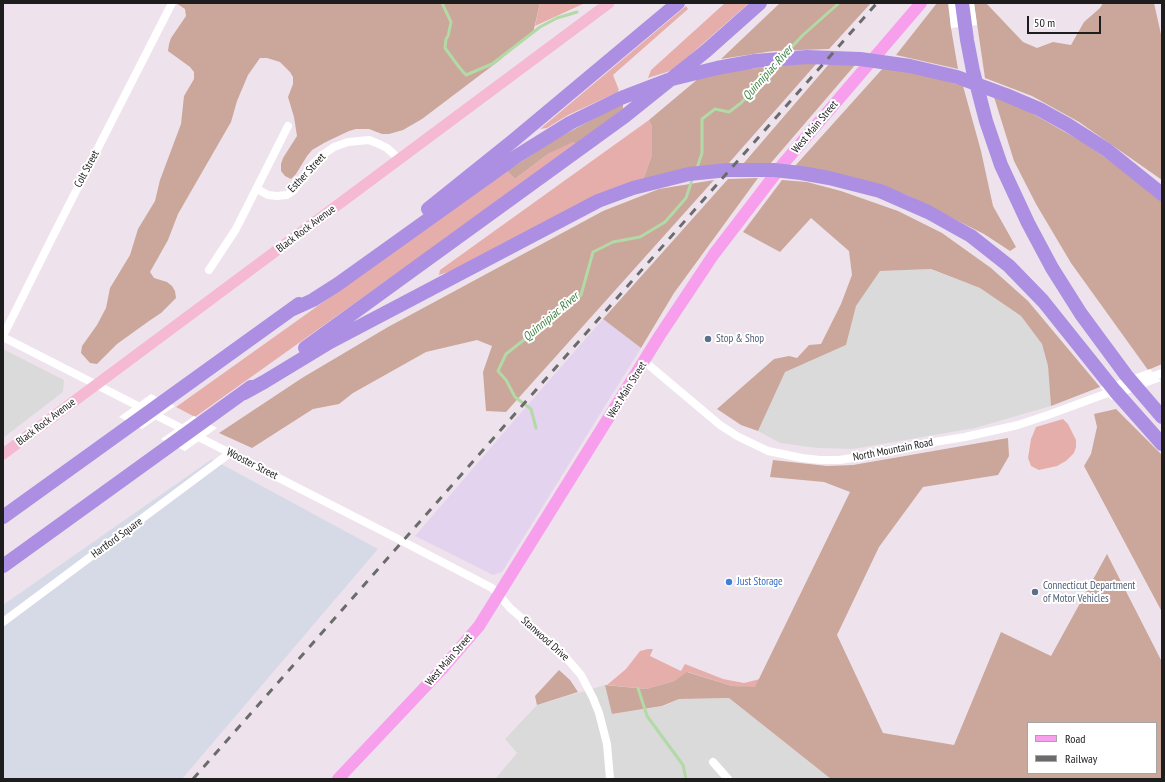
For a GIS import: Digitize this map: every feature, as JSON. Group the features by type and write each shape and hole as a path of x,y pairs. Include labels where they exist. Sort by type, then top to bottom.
{"highway":[{"path":"574,90 614,48 664,3"},
{"path":"3,517 375,249 495,156 678,3"},
{"path":"3,566 625,116 691,64 760,3"},
{"path":"962,3 973,71 989,130 1001,165 1033,234 1059,279 1089,325 1126,374 1162,417"},
{"path":"291,310 313,300 338,284 534,144 570,123 621,98 668,80 717,68 774,59 826,57 876,60 926,69 972,82 1028,104 1068,125 1124,163 1162,194"},
{"path":"244,393 330,342 574,213 615,194 657,181 689,174 728,170 774,170 808,174 855,184 893,196 941,218 981,244 1020,276 1043,301 1115,391 1162,444"}],"main road":[{"name":"West Main Street","path":"338,779 450,661 479,626 644,361 714,254 747,209 802,142 921,3"}],"street":[{"name":"Colt Street","path":"3,337 172,3"},
{"name":"Black Rock Avenue","path":"3,454 610,3"},
{"path":"209,270 236,229 288,126"},
{"name":"Esther Street","path":"256,189 273,195 287,195 294,190 311,166 321,156 334,147 348,142 369,140 388,148 399,159"},
{"name":"Wooster Street","path":"3,337 477,580 492,588 499,595"},
{"name":"North Mountain Road","path":"644,361 720,425 737,436 768,450 785,455 820,460 839,460 859,457 999,430 1030,421 1159,374"},
{"name":"Hartford Square","path":"3,622 230,453"},
{"name":"Stanwood Drive","path":"499,595 510,608 562,653 581,675 594,698 599,713 607,744 610,779"},
{"path":"713,762 728,779"}],"shaded area":[{"path":"176,3 540,3 533,33 422,119 403,130 389,134 382,134 369,129 356,129 349,131 312,150 291,179 285,176 281,171 281,164 283,158 297,136 294,117 288,97 293,84 293,77 280,62 267,58 260,58 248,75 237,101 231,122 178,214 168,240 150,272 154,278 167,282 172,286 175,291 176,298 161,313 117,344 97,364 90,363 81,353 82,346 97,325 106,308 110,288 130,255 138,229 155,201 160,180 181,124 184,96 194,79 194,72 190,67 168,51 171,38 186,16 185,9"},
{"path":"540,3 585,3 535,26"},
{"path":"725,3 749,3 673,70 648,78 651,70"},
{"path":"780,3 871,3 829,49 773,51 721,59"},
{"path":"937,3 949,3 951,28 958,69 896,55"},
{"path":"974,3 986,3 1023,42 1037,48 1053,42 1071,45 1084,22 1100,8 1103,3 1154,3 1162,39 1162,180 1079,122 1032,96 985,78"},
{"path":"686,6 688,9 613,75 619,90 618,92 568,115 547,128 540,129"},
{"path":"817,63 728,164 643,180 652,155 652,127 649,120 699,78 740,70"},
{"path":"829,64 855,65 770,164 743,164"},
{"path":"884,67 925,75 963,86 981,151 993,206 1016,247 1010,251 984,234 907,195 855,178 795,166"},
{"path":"994,97 1026,110 1081,141 1121,168 1162,200 1162,364 1148,370 1071,263 1036,204 1014,161"},
{"path":"623,103 623,109 578,144 573,142 548,154 515,179 507,171 556,139"},
{"path":"649,120 652,127 652,155 643,180 458,269 439,275 440,270"},
{"path":"573,141 578,144 195,417 176,407 507,171 515,179 548,154"},
{"path":"758,178 674,293 641,348 603,319 728,179"},
{"path":"714,180 506,412 486,411 483,372 492,346 477,340 426,352 353,393 339,404 313,409 252,448 219,433 302,378 388,327 603,211 659,189"},
{"path":"782,180 807,182 841,191 898,211 942,233 991,268 1028,301 1100,387 1051,406 1048,366 1042,344 1021,316 980,288 931,269 880,271 856,306 846,345 785,372 758,431 741,425 717,409 774,359 789,356 797,358 809,345 821,344 841,304 852,275 849,251 811,218 780,252 743,232"},
{"path":"930,269 980,288 1021,316 1042,344 1048,366 1051,406 975,428 853,449 817,448 780,443 758,431 784,372 846,345 856,306 880,271"},
{"path":"603,319 641,348 502,572 493,575 415,536 511,424"},
{"path":"3,349 64,380 63,392 3,438"},
{"path":"1116,409 1162,455 1162,612 1084,466 1091,454 1097,427 1094,414"},
{"path":"1063,419 1068,424 1076,440 1074,453 1066,461 1057,466 1039,470 1031,466 1028,458 1031,439 1036,427"},
{"path":"1008,438 1009,456 998,475 923,487 879,547 837,635 883,733 954,745 1001,632 1051,656 1107,554 1162,662 1162,779 831,779 729,698 679,699 662,706 612,714 605,685 646,689 674,681 687,672 732,686 755,687 850,492 824,482 770,477 773,460 827,466 853,465"},
{"path":"212,459 378,549 182,779 3,779 3,605"},
{"path":"653,649 650,656 681,671 685,664 723,679 744,683 760,679 755,688 732,686 688,672 674,681 646,689 607,685 626,669 640,651"},
{"path":"559,670 570,680 578,692 537,705 535,696"},
{"path":"605,685 613,714 664,706 679,699 729,698 831,779 495,779 517,753 505,739 537,705"}],"pier":[{"path":"948,3 974,3 977,25 951,28"},
{"path":"1150,369 1161,381 1111,400 1100,387"},
{"path":"151,394 175,406 142,429 119,417"},
{"path":"194,416 217,428 185,451 161,439"}],"waterway":[{"path":"442,3 451,22 445,48 466,75 492,64 540,27 557,18 577,12"},
{"name":"Quinnipiac River","path":"786,53 803,35 839,3"},
{"name":"Quinnipiac River","path":"697,168 702,153 702,119 715,109 729,112 741,103 776,65"},
{"name":"Quinnipiac River","path":"536,428 531,409 515,397 506,380 498,371 506,354 581,295 593,252 613,242 640,237 665,222 686,198 693,177"},
{"name":"Quinnipiac River","path":"638,688 647,716 683,765 686,779"}],"railway":[{"path":"193,779 877,3"}],"place":[{"name":"Stop & Shop","path":"708,339"},
{"name":"Just Storage","path":"729,582"},
{"name":"Connecticut Department of Motor Vehicles","path":"1035,592"}]}
